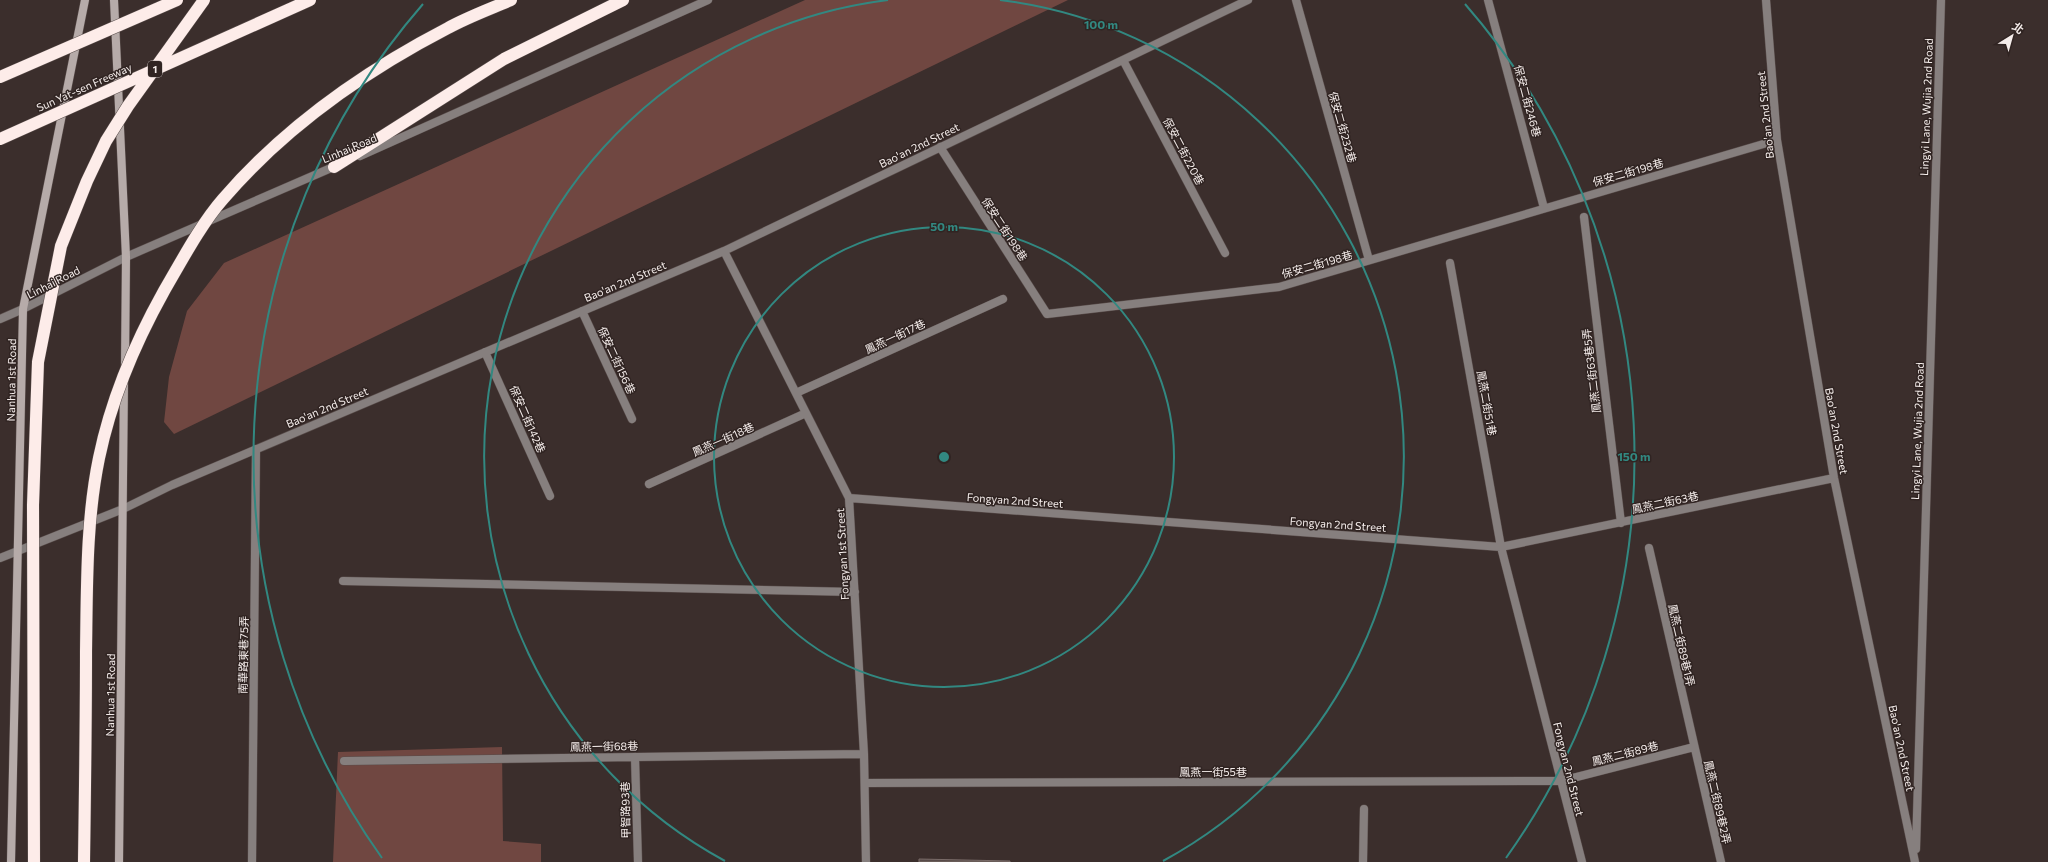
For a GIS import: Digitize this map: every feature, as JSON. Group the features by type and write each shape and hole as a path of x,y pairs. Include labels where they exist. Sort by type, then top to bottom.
{"highway":[{"path":"0,77 177,0"},
{"path":"34,862 33,505 38,362 60,246 87,181 106,141 128,106 204,0"},
{"name":"Sun Yat-sen Freeway","path":"0,139 310,0"},
{"path":"84,862 87,570 93,494 100,456 112,412 131,356 149,317 182,259 221,201 252,168 297,127 359,79 449,27 511,0"},
{"path":"334,167 504,59 623,0"}],"main road":[{"name":"Nanhua 1st Road","path":"11,862 24,309 85,0"},
{"name":"Nanhua 1st Road","path":"114,0 126,257 119,862"}],"street":[{"name":"Linhai Road","path":"0,319 24,309 126,257 436,123 708,0"},
{"name":"Bao'an 2nd Street","path":"0,558 123,509 172,485 724,251 1248,0"},
{"name":"保安二街232巷","path":"1296,0 1369,260"},
{"name":"保安二街246巷","path":"1488,0 1544,208"},
{"name":"Bao'an 2nd Street","path":"1766,0 1776,140 1834,478 1915,862"},
{"name":"Lingyi Lane, Wujia 2nd Road","path":"1915,862 1940,0"},
{"name":"保安二街220巷","path":"1123,60 1225,253"},
{"name":"保安二街198巷","path":"940,147 1047,314 1279,287 1776,140"},
{"name":"鳳燕二街63巷5弄","path":"1584,217 1621,523"},
{"name":"Fongyan 1st Street","path":"724,251 849,498 864,754 866,862"},
{"name":"鳳燕二街51巷","path":"1450,263 1501,547"},
{"name":"鳳燕一街17巷","path":"796,393 1003,299"},
{"name":"保安二街156巷","path":"582,311 632,419"},
{"name":"保安二街142巷","path":"485,352 550,496"},
{"name":"鳳燕一街18巷","path":"649,484 806,413"},
{"name":"南華路東巷75弄","path":"252,862 256,449"},
{"name":"鳳燕二街63巷","path":"1501,547 1834,478"},
{"name":"Fongyan 2nd Street","path":"849,498 1501,547 1582,862"},
{"name":"鳳燕二街89巷1弄","path":"1649,548 1694,747"},
{"path":"343,581 855,592"},
{"name":"鳳燕二街89巷","path":"1561,781 1694,747"},
{"name":"鳳燕二街89巷2弄","path":"1694,747 1721,862"},
{"name":"鳳燕一街68巷","path":"344,761 864,754"},
{"name":"甲智路93巷","path":"635,757 638,862"},
{"name":"鳳燕一街55巷","path":"865,783 1561,781"},
{"path":"1363,862 1364,809"}],"shaded area":[{"path":"805,0 1068,0 174,434 164,422 169,377 187,311 224,263"},
{"path":"502,747 503,841 541,844 541,862 333,862 338,752"}],"building":[{"path":"919,859 1010,861 1010,862 919,862"}]}
